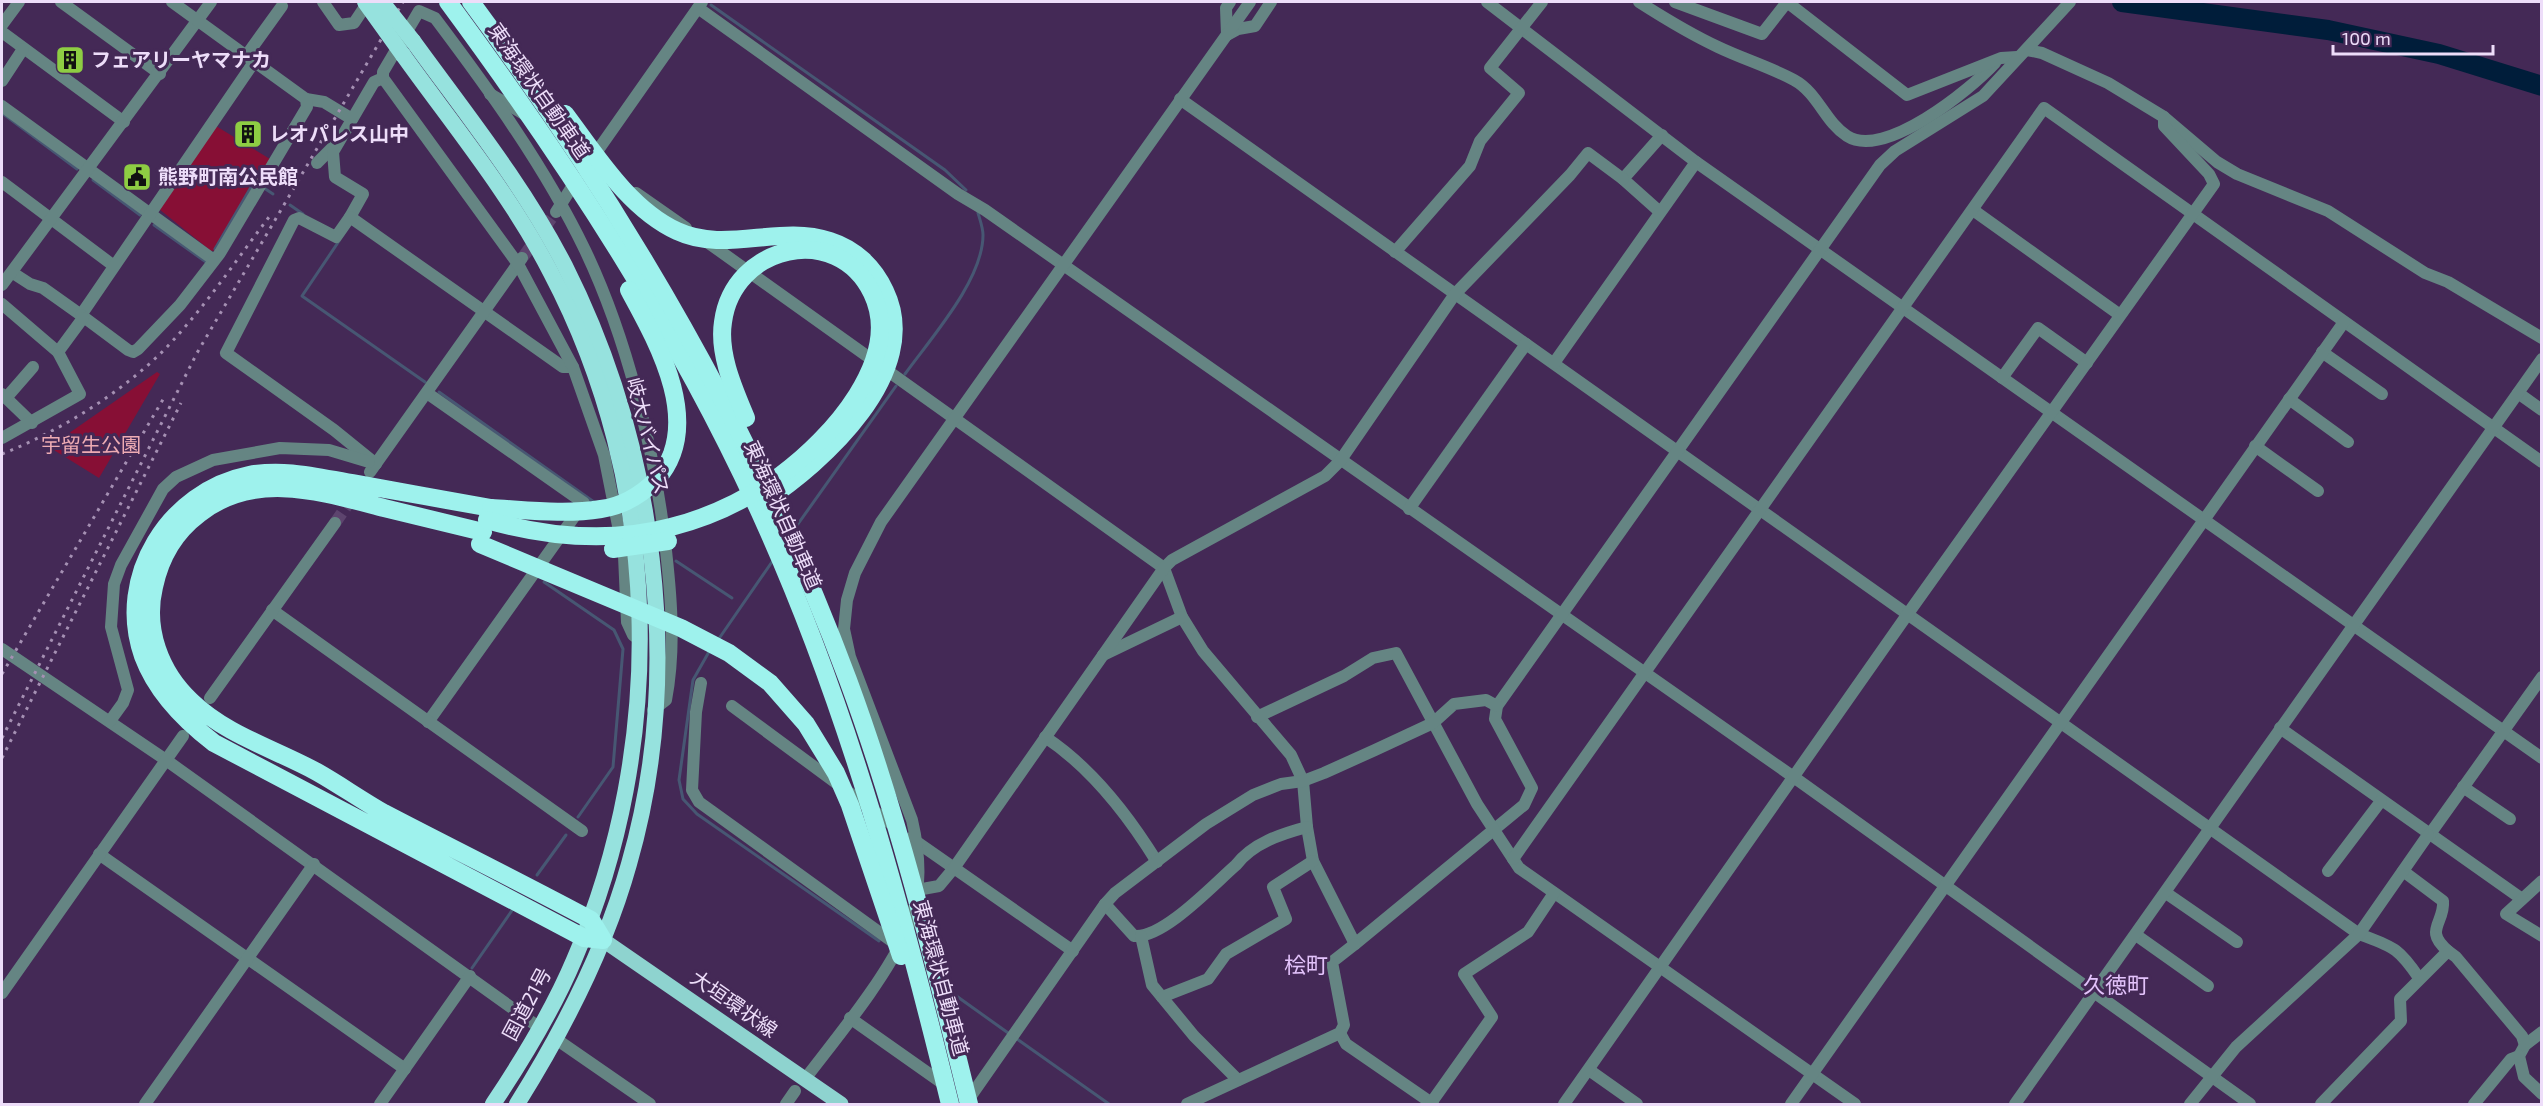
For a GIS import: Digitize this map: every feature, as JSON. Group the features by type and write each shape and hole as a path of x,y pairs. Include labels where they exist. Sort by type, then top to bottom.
{"highway":[{"name":"岐大バイパス","path":"366,2 408,48 507,170 533,211 564,264 602,349 632,439 643,495 656,636 651,752 643,805 629,864 603,940"},
{"name":"岐大バイパス","path":"382,2 408,48 551,271 588,355 618,444 629,497 640,640 639,688 625,800 591,920"},
{"name":"東海環状自動車道","path":"471,2 598,183 643,254 714,379 783,520 849,682 899,834 962,1104"},
{"path":"477,2 605,166 646,210 676,231 713,241 797,235 830,241 846,248 872,268 891,306 894,332 887,365 878,385 847,430 811,467 750,510 699,532 672,540 614,549 536,544 485,526 343,489 291,472 248,476 205,491 171,519 147,557 137,595 138,637 153,676 166,696 189,723 232,755 584,938 603,940"},
{"name":"東海環状自動車道","path":"452,7 544,135 623,258 696,385 765,525 800,607 882,842 962,1104"},
{"path":"452,7 603,242 632,295 664,365 678,408 678,426 670,458 651,485 635,497 621,504 584,512 485,526"},
{"path":"603,940 591,920 381,811 316,772 223,725 192,702 165,669 152,630 153,590 166,552 191,520 224,498 243,491 283,487 343,489 485,526 568,536 616,536 643,533 696,520 722,510 772,481 781,475 802,458 839,419 867,378 876,356 880,325 872,294 858,273 834,257 821,252 794,250 779,253 751,268 736,285 726,306 723,345 736,394 768,469 773,479 777,489 795,529 800,539 831,620 849,682"},
{"path":"485,526 617,599 705,640 750,667 789,702 823,747 850,805 894,934 962,1104"},
{"name":"国道21号","path":"493,1104 540,1028 591,920"},
{"name":"国道21号","path":"517,1104 556,1039 603,940"}],"main road":[{"name":"大垣環状線","path":"603,940 800,1085 841,1104"}],"street":[{"path":"2,25 19,2"},
{"path":"61,2 160,74"},
{"path":"172,2 306,99 324,102 352,119"},
{"path":"2,285 211,2"},
{"path":"323,2 339,25 354,23 366,2"},
{"path":"1227,35 1226,9 1230,2"},
{"path":"786,1104 850,1018 898,945 909,927 917,890 917,843 899,782 850,657 844,628 847,600 855,573 881,522 1250,2"},
{"path":"1227,35 1238,29 1255,26 1270,2"},
{"path":"1487,2 1522,26 1696,162 2202,520 2540,755"},
{"path":"1395,252 1470,166 1480,141 1519,93 1490,68 1542,2"},
{"path":"1639,2 1718,47 1797,81 1818,100 1836,127 1847,137 1863,142 1882,140 1925,118 1975,82 2001,58 2042,53 2085,70 2164,117 2217,162 2237,174 2328,211 2425,273 2448,282 2541,338"},
{"path":"1676,2 1762,34 1787,2 1907,95 1995,63"},
{"path":"1187,1104 1340,1033 1344,1025 1332,962 1524,805 1532,788 1496,719 1497,706 1880,165 1895,151 1983,96 2070,2"},
{"path":"558,208 700,5 1063,266 1795,778 2250,1104"},
{"path":"58,352 150,214 282,6"},
{"path":"640,640 633,635 627,622 624,556 604,455 573,367 521,261 383,78 383,72 419,11 435,18 490,94 585,251 607,304 658,487 671,623 669,682 666,700 653,710"},
{"path":"2,32 124,122"},
{"path":"2,81 23,49"},
{"path":"373,468 334,430 226,353 294,220 299,218 336,237 350,217 363,194 335,177 332,158 336,145 374,82 383,78"},
{"path":"490,94 503,99 1164,568 1182,617 1203,651 1291,755 1303,781 1313,861 1355,944"},
{"path":"13,273 30,284 44,288 133,352 180,305 214,260 307,107 306,99"},
{"path":"1180,99 2359,934 2393,947 2403,954 2419,978"},
{"path":"2,106 214,260"},
{"path":"1513,859 2044,108 2541,462"},
{"path":"1564,1104 1795,778 1907,615 2214,184 2210,174 2164,126 2164,117"},
{"path":"1623,178 1662,135"},
{"path":"317,163 336,145"},
{"path":"917,890 939,886 954,868 1164,568 1173,560 1325,476 1340,461 1455,294 1570,175 1588,153 1623,178 1660,212"},
{"path":"1554,363 1696,162"},
{"path":"2,184 114,266"},
{"path":"1973,210 2120,315"},
{"path":"350,217 563,367 573,367"},
{"path":"373,468 521,261"},
{"path":"2,304 58,352 80,394 2,438"},
{"path":"1791,1104 1943,885 2344,322"},
{"path":"2002,378 2038,328 2087,363"},
{"path":"1408,509 1526,344"},
{"path":"2322,352 2382,394"},
{"path":"2015,1104 2541,359"},
{"path":"32,423 4,396 33,367"},
{"path":"427,393 584,503 428,722"},
{"path":"2518,393 2541,410"},
{"path":"2289,399 2348,442"},
{"path":"2255,446 2319,490"},
{"path":"110,721 123,703 128,690 111,627 114,584 121,565 163,489 176,477 213,460 280,448 329,450 373,468"},
{"path":"210,698 335,523"},
{"path":"272,610 582,831"},
{"path":"1102,656 1182,617"},
{"path":"2,649 110,721 314,864 540,1028"},
{"path":"1257,717 1344,676 1373,658 1396,653 1494,831 1519,868 1855,1104"},
{"path":"2190,1104 2236,1047 2359,934 2541,677"},
{"path":"701,683 696,712 692,790 699,802 898,945"},
{"path":"850,1018 962,1104 1114,893 1206,824 1253,795 1281,784 1303,781 1433,723 1454,704 1485,700 1497,706"},
{"path":"732,706 917,843 1073,951"},
{"path":"2280,728 2522,899"},
{"path":"2,993 183,736"},
{"path":"1045,737 1064,750 1105,791 1134,824 1157,862"},
{"path":"2463,787 2510,819"},
{"path":"2328,871 2381,801"},
{"path":"1105,904 1134,936 1141,936 1167,924 1236,865 1244,855 1279,835 1307,827"},
{"path":"99,854 405,1069"},
{"path":"1162,997 1208,979 1226,954 1286,920 1273,887 1313,861"},
{"path":"145,1104 314,864"},
{"path":"2403,871 2441,898 2443,907 2435,931 2438,939 2456,957 2522,1036 2525,1045"},
{"path":"2541,882 2506,914 2541,936"},
{"path":"1340,1033 1346,1044 1432,1104 1492,1017 1464,974 1528,932 1554,893"},
{"path":"2166,893 2237,942"},
{"path":"2136,935 2208,986"},
{"path":"1141,936 1152,985 1194,1036 1238,1080"},
{"path":"2321,1104 2401,1022 2400,999 2448,951"},
{"path":"380,1104 470,975"},
{"path":"2474,1104 2511,1059 2519,1056 2525,1045 2541,1032"},
{"path":"556,1039 650,1104"},
{"path":"2519,1056 2524,1077 2541,1094"},
{"path":"1589,1070 1636,1104"}],"green space":[{"path":"216,126 270,159 217,250 211,251 159,209"},
{"name":"宇留生公園","path":"157,372 160,374 99,478 49,447"}],"waterway":[{"path":"2122,2 2328,30 2439,54 2542,86"},
{"path":"711,5 945,170 966,190"},
{"path":"2,113 77,169"},
{"path":"93,180 140,215"},
{"path":"215,249 254,182"},
{"path":"264,188 273,194"},
{"path":"290,205 303,214"},
{"path":"905,374 954,308 974,271 981,252 983,235 978,213"},
{"path":"154,225 206,262"},
{"path":"339,241 302,296 425,382"},
{"path":"793,531 896,386"},
{"path":"439,392 594,502"},
{"path":"718,640 774,559"},
{"path":"676,561 732,598"},
{"path":"544,582 614,630 623,649 613,767 578,817"},
{"path":"710,650 693,680 679,780 683,799 697,814 879,941"},
{"path":"537,875 566,835"},
{"path":"472,968 513,909"},
{"path":"948,990 1011,1035"},
{"path":"1017,1039 1109,1104"}],"tunnel":[{"path":"523,257 556,212"},
{"path":"335,523 355,494"}],"railway":[{"path":"2,738 197,353 403,2"},
{"path":"2,454 86,412 143,370 189,322 269,217"},
{"path":"2,674 165,396"},
{"path":"2,758 181,403"}],"place":[{"name":"フェアリーヤマナカ","path":"70,60"},
{"name":"レオパレス山中","path":"248,134"},
{"name":"熊野町南公民館","path":"137,177"}],"district":[{"name":"桧町","path":"1306,965"},
{"name":"久徳町","path":"2116,985"}]}
